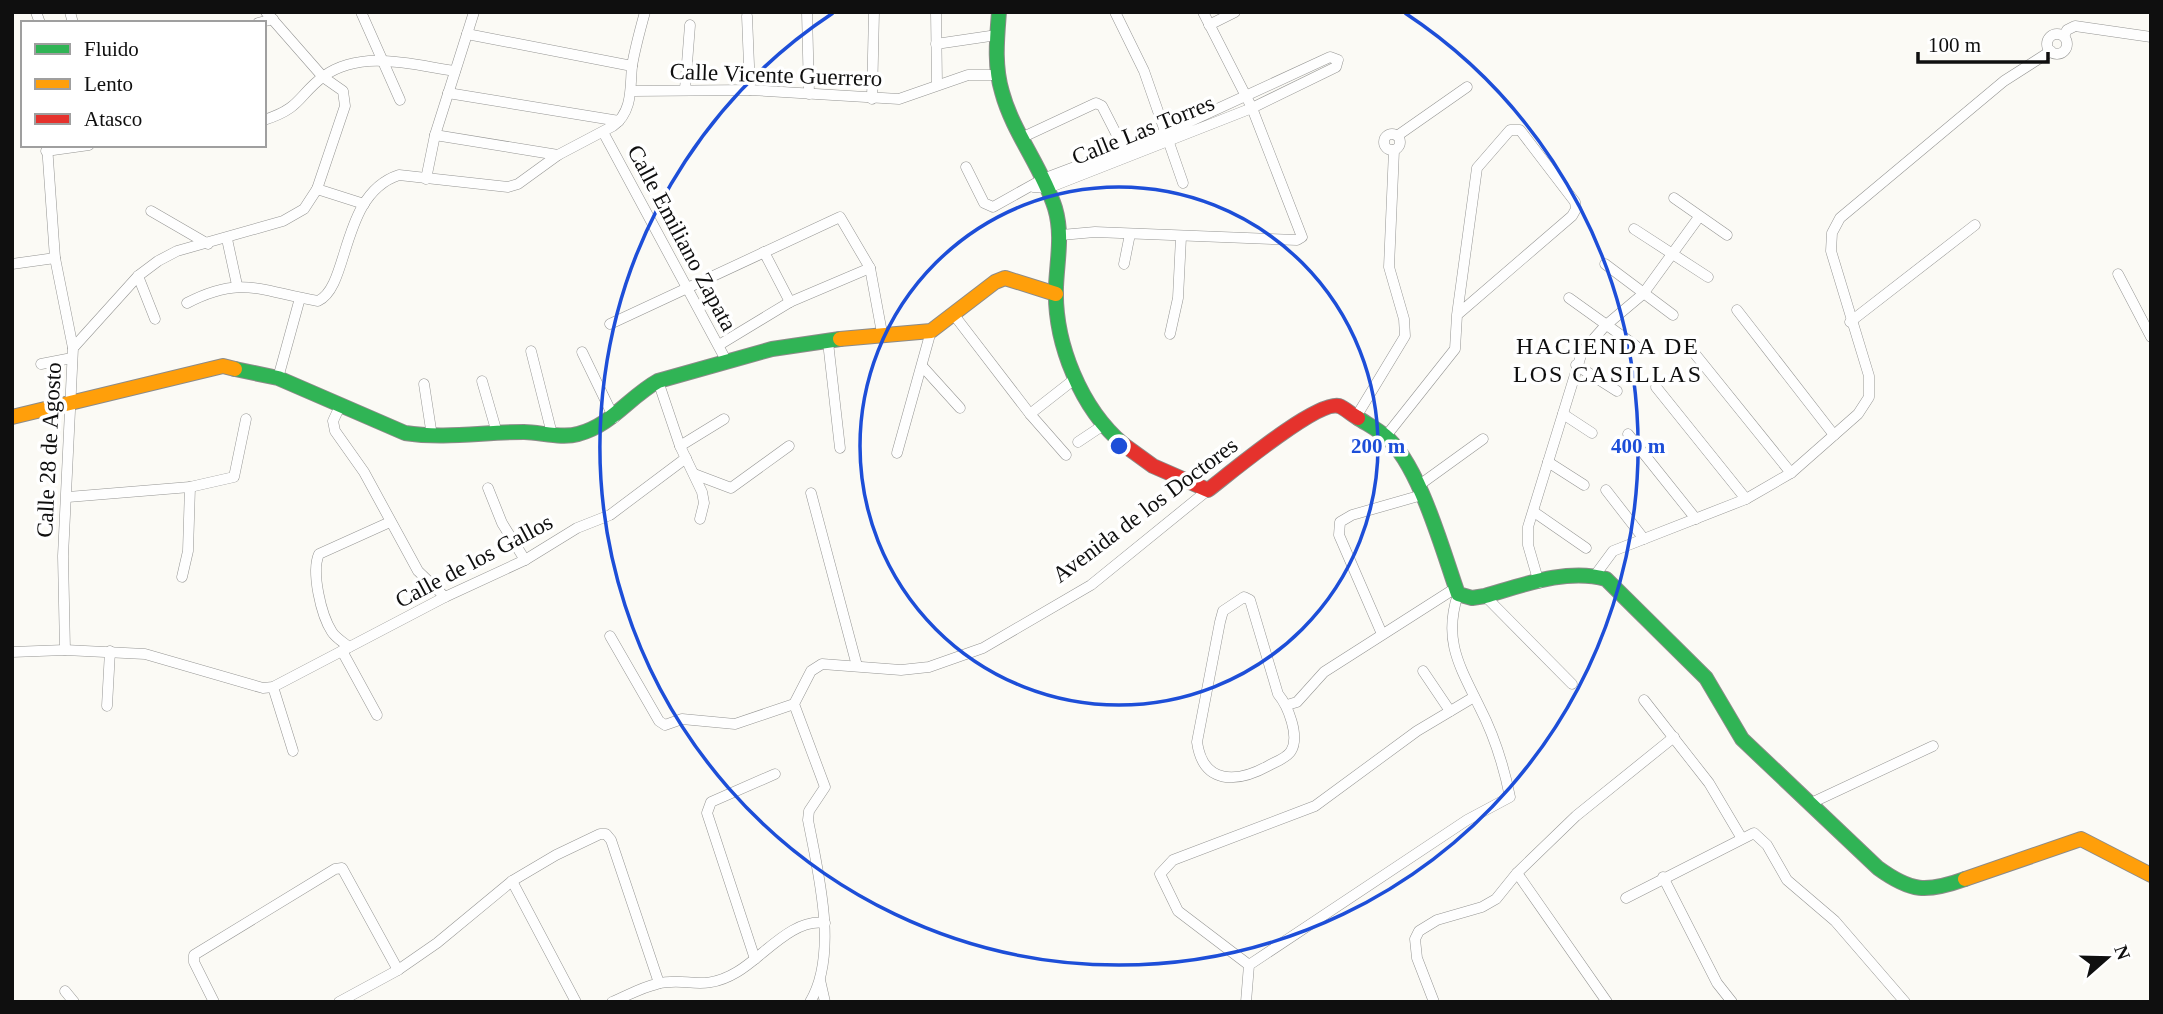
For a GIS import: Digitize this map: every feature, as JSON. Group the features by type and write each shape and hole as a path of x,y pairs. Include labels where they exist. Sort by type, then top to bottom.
{"main road":[{"path":"999,12 998,75 1004,101 1061,235 1056,294 1061,333 1076,378 1105,424 1135,454 1154,467 1208,490"},
{"path":"12,417 223,366 278,378 405,433 432,436 497,433 576,435 614,418 645,388 658,381 772,349 882,333 931,331 995,282 1005,278 1056,294"},
{"name":"Avenida de los Doctores","path":"1208,490 1293,426 1325,407 1339,406 1386,436 1398,450 1420,490 1456,591"},
{"path":"1456,591 1472,598 1596,574 1606,579 1706,678 1742,739 1878,868 1903,886 1924,891 1964,881 2081,839 2151,876"}],"street":[{"path":"361,12 400,100"},
{"path":"426,179 435,135 474,12"},
{"path":"187,303 210,291 237,285 318,301 329,293 351,230 364,204 385,179 400,175 508,187 518,184 558,155 603,132 620,121 632,91 632,66 645,12"},
{"path":"807,12 809,94"},
{"path":"872,99 874,12"},
{"path":"936,12 937,84"},
{"path":"1115,12 1144,71 1183,183"},
{"path":"1061,235 1095,232 1297,240 1303,237 1252,108 1203,12"},
{"path":"1209,25 1235,12"},
{"name":"Calle 28 de Agosto","path":"65,650 63,556 73,403 73,353 138,276 177,251 283,221 304,209 317,189 346,98 343,91 323,77 270,16"},
{"path":"747,16 750,90"},
{"path":"685,89 690,24"},
{"path":"1596,574 1614,551 1746,499 1791,473 1858,414 1869,397 1869,376 1850,322 1831,251 1832,233 1840,218 2004,81 2051,51 2060,53 2066,49 2064,36 2067,30 2075,26 2151,37"},
{"path":"467,34 632,66"},
{"path":"936,44 997,35"},
{"name":"Calle Las Torres","path":"1330,57 1338,60 1336,67 1252,108 1041,185 1124,149 1168,137 1330,57"},
{"path":"266,119 283,114 298,104 323,77 344,65 381,60 455,71"},
{"name":"Calle Vicente Guerrero","path":"632,91 750,90 899,99 968,75 998,75"},
{"path":"1356,416 1405,336 1404,319 1389,267 1394,150 1386,147 1384,142 1388,135 1397,136 1467,87"},
{"path":"448,93 620,121"},
{"path":"1021,138 1096,103 1102,106 1124,149"},
{"path":"1386,436 1455,349 1457,315 1477,168 1510,130 1515,128 1575,202 1576,209 1572,216 1457,315"},
{"name":"Calle Emiliano Zapata","path":"603,132 727,362"},
{"path":"435,135 558,155"},
{"path":"41,364 73,353 55,258 47,148"},
{"path":"966,167 988,206 993,207 1041,185"},
{"path":"317,189 364,204"},
{"path":"1674,198 1727,235"},
{"path":"151,211 208,244"},
{"path":"610,324 840,217 870,268 882,333"},
{"path":"1539,583 1528,545 1528,527 1576,365 1582,352 1605,326 1643,294 1699,217"},
{"path":"1850,322 1975,225"},
{"path":"1633,229 1708,277"},
{"path":"1124,264 1130,234"},
{"path":"1170,334 1178,298 1181,237"},
{"path":"227,239 237,285"},
{"path":"764,251 790,302"},
{"path":"12,264 55,258"},
{"path":"1605,264 1673,315"},
{"path":"719,345 790,302 870,268"},
{"path":"2119,274 2150,333"},
{"path":"138,276 156,319"},
{"path":"278,378 300,298"},
{"path":"1569,299 1636,346"},
{"path":"1737,310 1835,435"},
{"path":"954,315 1066,456"},
{"path":"897,453 931,331"},
{"path":"828,342 840,448"},
{"path":"531,351 552,434"},
{"path":"582,352 614,418"},
{"path":"1695,354 1791,473"},
{"path":"1576,365 1617,391"},
{"path":"922,366 960,408"},
{"path":"1030,414 1076,378"},
{"path":"482,381 497,433"},
{"path":"658,381 680,446 704,503 700,519"},
{"path":"424,384 432,436"},
{"path":"1657,387 1746,499"},
{"path":"341,404 333,421 335,431 364,472 418,571 445,597"},
{"path":"1563,414 1592,433"},
{"path":"68,497 190,487 234,477 246,419"},
{"path":"680,446 724,419"},
{"path":"1078,442 1105,424"},
{"path":"1628,434 1696,519"},
{"path":"1382,634 1339,535 1340,522 1420,490 1483,439"},
{"path":"693,474 731,488 789,446"},
{"name":"Calle de los Gallos","path":"273,687 445,597 525,560 577,528 610,514 686,458"},
{"path":"1548,462 1584,485"},
{"path":"182,577 188,551 190,487"},
{"path":"488,488 502,523 525,560"},
{"path":"1606,489 1644,539"},
{"name":"Avenida de los Doctores","path":"794,704 811,671 822,664 901,670 929,667 983,648 1091,585 1208,490"},
{"path":"811,493 857,666"},
{"path":"1534,512 1586,548"},
{"path":"377,715 345,649 326,620 315,564 319,554 390,522"},
{"path":"1287,705 1297,702 1324,672 1456,591"},
{"path":"1249,964 1467,820 1510,797 1489,730 1457,663 1451,636 1451,614 1456,591"},
{"path":"1485,596 1572,684"},
{"path":"1244,597 1250,600 1278,694 1287,705 1293,741 1286,756 1257,772 1232,779 1211,771 1203,761 1197,742 1220,622 1223,611 1233,602 1244,597"},
{"path":"610,636 659,721 665,725 682,719 735,724 794,704 824,778 822,795 813,803 808,820 825,923 820,979 825,1002"},
{"path":"107,706 110,650"},
{"path":"12,652 110,650 145,654 262,688 273,687 293,751"},
{"path":"1423,671 1450,711"},
{"path":"1249,964 1178,911 1160,874 1173,860 1315,806 1474,697"},
{"path":"1644,700 1719,798 1741,837"},
{"path":"1434,1002 1417,958 1415,939 1419,931 1437,920 1482,907 1508,887 1517,873 1576,816 1674,737"},
{"path":"1809,804 1933,746"},
{"path":"755,959 707,813 711,802 775,774"},
{"path":"1626,898 1741,837 1754,833 1761,836 1787,880 1835,921 1905,1002"},
{"path":"339,1002 398,970 437,943 512,881 556,855 606,834 611,840 659,983"},
{"path":"214,1002 194,962 194,955 335,869 342,868 398,970"},
{"path":"1517,873 1607,1002"},
{"path":"1663,877 1717,983 1732,1002"},
{"path":"512,881 576,1002"},
{"path":"612,1002 659,983 696,985 717,981 807,923 825,923"},
{"path":"1246,1002 1249,964"},
{"path":"810,1002 820,979"},
{"path":"65,991 74,1002"}],"traffic: fast":[{"path":"999,12 999,82 1013,122 1043,178 1057,218 1057,308 1065,352 1073,374 1095,413 1124,445"},
{"path":"235,369 278,378 405,433 449,435 524,432 565,436 578,434 601,424 658,381 772,349 840,339"},
{"path":"1358,418 1385,436 1409,466 1429,509 1458,594 1472,598 1485,596 1530,583 1576,575 1606,579 1706,678 1742,739 1878,868 1900,882 1919,888 1940,887 1965,879"}],"traffic: slow":[{"path":"840,339 931,331 995,282 1005,278 1056,294"},
{"path":"12,417 223,366 235,369"},
{"path":"1965,879 2081,839 2151,875"}],"traffic: jam":[{"path":"1124,445 1153,466 1208,490 1312,414 1328,407 1339,406 1358,418"}],"district":[{"name":"HACIENDA DE LOS CASILLAS","path":"1608,360"}]}
